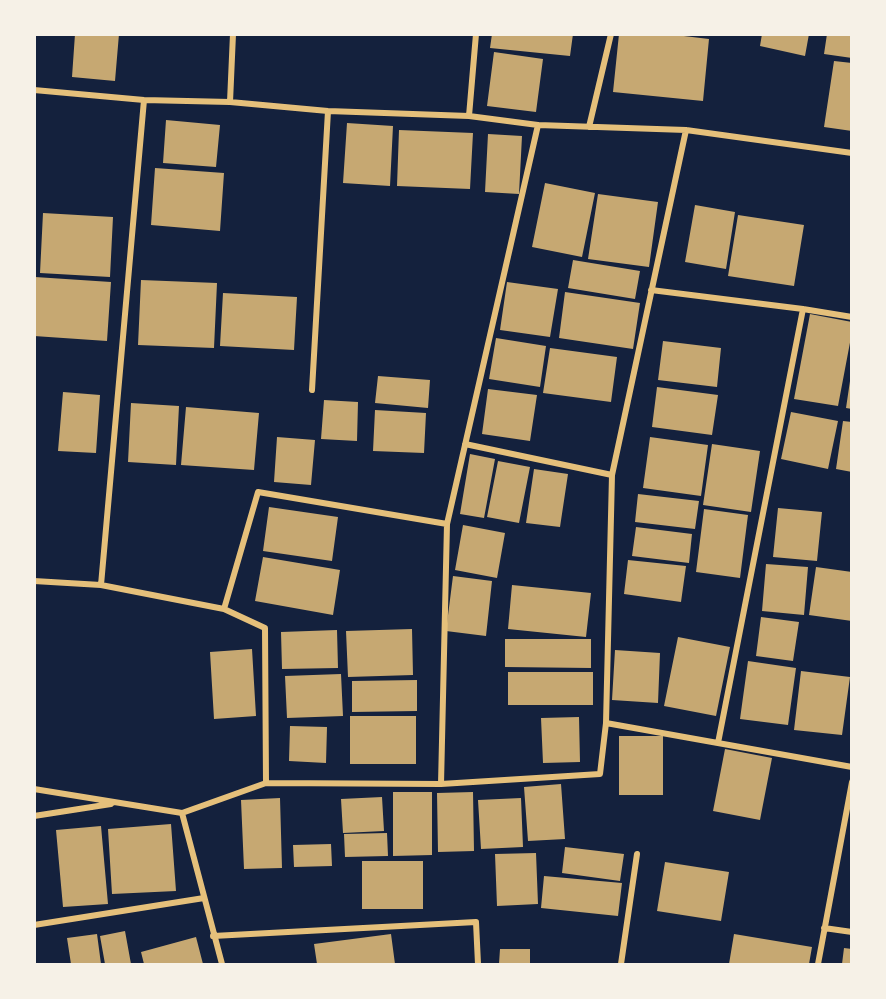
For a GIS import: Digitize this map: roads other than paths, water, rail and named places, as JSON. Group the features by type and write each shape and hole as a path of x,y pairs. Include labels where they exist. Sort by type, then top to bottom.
{"street":[{"path":"230,102 233,34"},
{"path":"469,116 476,34"},
{"path":"589,126 611,34"},
{"path":"34,90 144,100 230,102 328,111 469,116 538,125 686,130 852,153"},
{"path":"101,585 144,100"},
{"path":"312,390 328,111"},
{"path":"441,784 447,524 538,125"},
{"path":"34,789 182,813 266,783 441,784 600,774 606,723 612,475 686,130"},
{"path":"651,290 852,317"},
{"path":"718,742 803,309"},
{"path":"465,444 612,475"},
{"path":"224,609 258,492 447,524"},
{"path":"34,581 101,585 224,609 265,628 266,783"},
{"path":"606,723 852,767"},
{"path":"818,964 852,782"},
{"path":"34,816 118,802"},
{"path":"182,813 222,964"},
{"path":"621,964 637,854"},
{"path":"34,925 204,898"},
{"path":"213,936 476,922 478,964"},
{"path":"825,928 852,932"}]}
